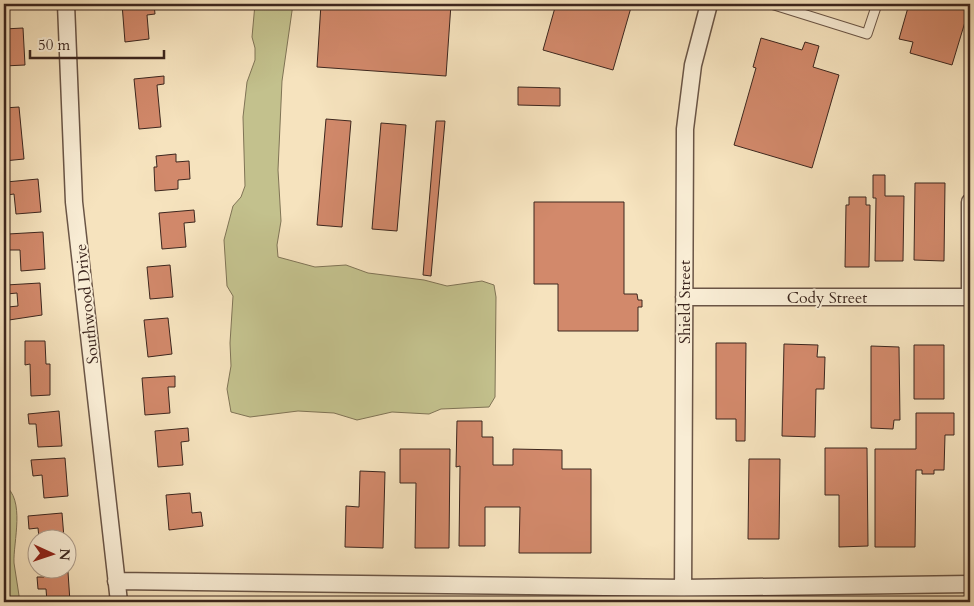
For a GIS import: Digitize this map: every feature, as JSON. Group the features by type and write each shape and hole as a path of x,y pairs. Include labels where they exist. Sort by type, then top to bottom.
{"street":[{"name":"Southwood Drive","path":"66,4 74,202 119,602"},
{"name":"Shield Street","path":"683,595 685,129 693,65 709,4"},
{"path":"970,202 970,297"},
{"name":"Cody Street","path":"684,297 970,297"},
{"path":"116,582 683,595 970,584"}],"lane":[{"path":"771,4 867,34 876,4"}],"shaded area":[{"path":"255,4 293,4 282,81 278,170 281,221 277,245 278,257 315,267 346,265 368,273 424,280 447,286 482,281 494,285 496,297 495,397 489,407 441,409 429,414 392,412 357,420 334,413 298,411 250,417 231,412 227,389 231,366 230,343 233,296 227,286 224,240 233,206 241,197 245,186 243,117 247,82 255,60 255,48 252,37"},
{"path":"4,485 11,492 17,510 14,563 20,602 4,602"}],"building":[{"path":"122,4 154,4 155,14 147,15 149,39 125,42"},
{"path":"321,4 451,4 446,76 317,67"},
{"path":"556,4 632,4 613,70 543,50"},
{"path":"909,4 970,4 969,23 965,22 952,65 910,53 913,42 899,39"},
{"path":"23,28 25,65 4,66 4,29"},
{"path":"761,38 802,50 805,42 819,46 813,67 839,75 812,168 734,145 756,68 753,67"},
{"path":"164,76 164,84 157,85 161,127 139,129 134,79"},
{"path":"518,87 560,88 560,106 518,105"},
{"path":"19,107 24,159 4,161 4,108"},
{"path":"326,119 351,121 342,227 317,225"},
{"path":"436,121 445,121 431,276 423,275"},
{"path":"381,123 406,125 397,231 372,229"},
{"path":"176,154 176,162 189,161 190,179 178,180 178,189 155,191 154,167 157,167 156,156"},
{"path":"873,175 885,175 885,196 904,196 903,261 875,261 876,198 873,198"},
{"path":"38,179 41,212 16,214 14,194 7,195 6,182"},
{"path":"915,183 945,183 944,261 914,260"},
{"path":"849,197 866,197 866,205 870,205 869,267 845,267 846,205 849,205"},
{"path":"534,202 624,202 624,294 637,294 638,300 642,300 642,307 638,307 638,331 558,331 558,284 534,284"},
{"path":"194,210 195,222 184,223 186,247 162,249 159,213"},
{"path":"43,232 45,269 21,271 20,250 9,250 8,234"},
{"path":"170,265 173,297 150,299 147,267"},
{"path":"40,283 42,315 9,320 8,307 18,306 17,293 7,294 6,285"},
{"path":"168,318 172,354 148,357 144,320"},
{"path":"25,341 45,341 46,364 50,364 50,395 31,396 30,364 25,365"},
{"path":"716,343 746,343 745,441 736,441 736,419 716,419"},
{"path":"784,344 818,345 817,357 825,357 824,389 816,389 815,437 782,436"},
{"path":"914,345 944,345 944,399 914,399"},
{"path":"871,346 899,347 900,420 894,420 893,429 871,428"},
{"path":"175,376 175,387 168,387 170,413 145,415 142,378"},
{"path":"59,411 62,446 38,447 36,424 29,424 28,414"},
{"path":"916,413 954,413 954,435 945,435 944,470 934,470 934,474 922,474 922,470 916,470 915,547 875,547 875,449 916,449"},
{"path":"457,421 482,421 482,437 493,437 493,465 513,465 513,449 562,450 562,469 591,469 591,553 519,553 520,507 485,507 485,546 459,546 460,466 456,467"},
{"path":"188,428 189,441 181,442 183,465 158,467 155,431"},
{"path":"825,448 867,448 868,546 839,547 839,495 825,495"},
{"path":"400,449 450,449 449,548 415,548 416,483 400,483"},
{"path":"65,458 68,496 44,498 42,475 33,476 31,460"},
{"path":"749,459 780,459 779,539 748,539"},
{"path":"360,471 385,472 383,548 345,547 346,506 359,507"},
{"path":"190,493 192,513 201,512 203,526 169,530 166,495"},
{"path":"62,513 63,528 29,528 28,516"},
{"path":"37,578 68,578 70,602 47,602 46,589 38,589"}]}
